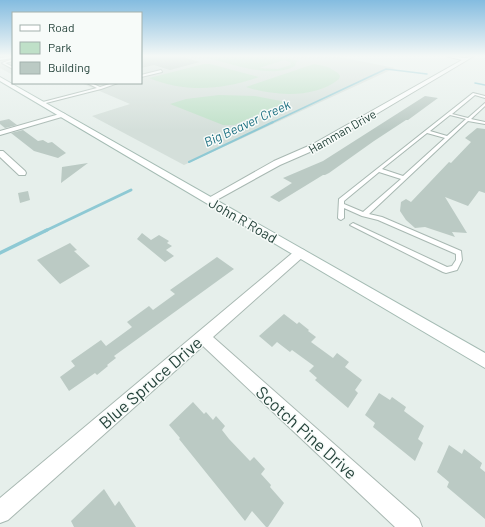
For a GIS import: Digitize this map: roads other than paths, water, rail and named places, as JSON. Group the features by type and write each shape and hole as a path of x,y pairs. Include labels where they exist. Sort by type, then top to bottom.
{"street":[{"name":"John R Road","path":"3,81 485,361"},
{"name":"Hamman Drive","path":"210,200 277,163 316,146 428,81"},
{"path":"0,133 63,115"},
{"path":"0,153 22,173"},
{"name":"Blue Spruce Drive","path":"0,512 300,253"},
{"name":"Scotch Pine Drive","path":"203,337 411,527"}],"lane":[{"path":"92,84 100,88"},
{"path":"41,103 113,84"},
{"path":"341,218 341,200 474,94 485,97"},
{"path":"364,215 485,104"},
{"path":"449,114 485,123"},
{"path":"427,132 448,138"},
{"path":"379,170 404,178"},
{"path":"341,205 364,215 380,218 459,253 459,260 454,268 446,270 353,225"}],"waterway":[{"name":"Big Beaver Creek","path":"271,123 361,81"},
{"name":"Big Beaver Creek","path":"475,83 485,85"},
{"name":"Big Beaver Creek","path":"189,162 273,122"},
{"name":"Big Beaver Creek","path":"45,231 131,190"},
{"name":"Big Beaver Creek","path":"0,253 47,230"}]}
